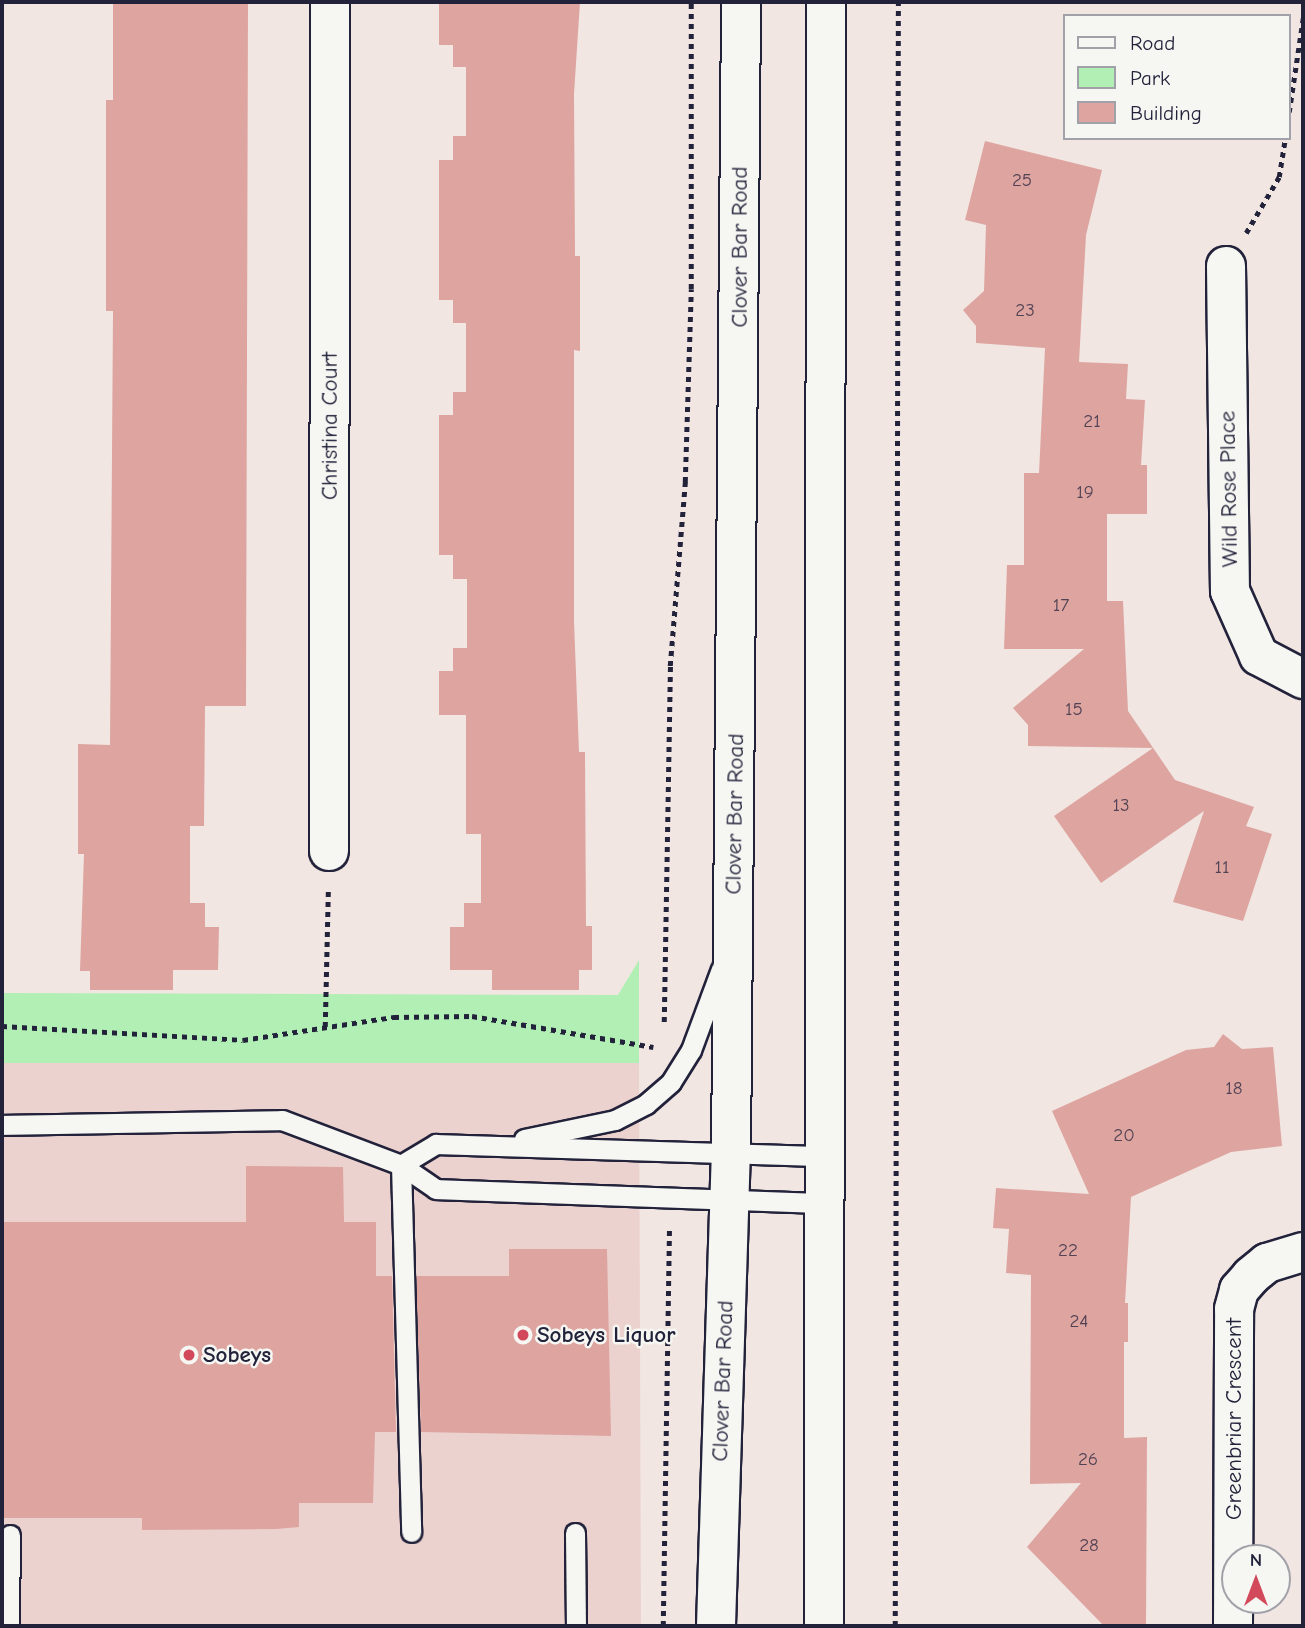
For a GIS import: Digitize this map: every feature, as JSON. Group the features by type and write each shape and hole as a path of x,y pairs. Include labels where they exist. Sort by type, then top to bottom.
{"main road":[{"name":"Christina Court","path":"329,851 330,2"},
{"name":"Clover Bar Road","path":"716,1626 731,1154 741,2"},
{"path":"824,1626 826,2"},
{"name":"Wild Rose Place","path":"1226,266 1230,591 1259,656 1303,678"},
{"name":"Greenbriar Crescent","path":"1233,1626 1234,1308 1239,1290 1267,1263 1303,1252"},
{"path":"717,1543 732,1626"}],"lane":[{"path":"494,1145 615,1120 646,1104 670,1082 705,1019 734,928"},
{"path":"2,1125 282,1120 401,1165 436,1189 824,1203"},
{"path":"401,1165 436,1144 824,1156"},
{"path":"401,1165 411,1532"},
{"path":"575,1533 576,1626"},
{"path":"9,1626 10,1535"}],"path":[{"path":"664,1025 670,666 685,482 691,289 691,2"},
{"path":"895,1626 898,2"},
{"path":"1291,99 1303,18"},
{"path":"1226,266 1279,177 1285,140"},
{"path":"325,1027 329,851"},
{"path":"2,1026 97,1029 207,1041 272,1037 394,1017 472,1016 664,1049"},
{"path":"663,1626 668,1255"}],"shaded area":[{"path":"2,1063 639,1063 641,1626 2,1626"}],"green space":[{"path":"639,960 639,1063 2,1063 2,993 618,995"}],"building":[{"path":"113,2 248,2 246,706 205,706 204,826 190,826 190,903 205,903 205,927 219,927 218,970 173,970 173,990 90,990 90,971 80,971 84,854 78,854 78,744 110,745 113,311 106,311 106,100 113,100"},
{"path":"439,2 580,2 574,94 575,256 580,256 580,351 574,350 574,621 579,752 585,752 586,926 592,926 592,970 579,970 579,990 492,990 492,970 450,970 450,927 464,927 464,903 481,903 481,834 466,834 466,715 439,715 439,671 453,671 453,648 467,648 467,579 453,579 453,555 439,555 439,415 453,415 453,392 466,392 466,323 453,323 453,300 439,300 439,160 453,160 453,136 466,136 466,67 453,67 453,45 439,45"},
{"path":"985,141 1102,170 1086,235 1079,362 1128,364 1126,399 1145,400 1141,465 1147,465 1147,514 1107,514 1107,601 1123,601 1128,711 1175,780 1254,807 1246,826 1272,834 1243,921 1173,902 1204,811 1101,883 1054,816 1153,748 1028,746 1028,725 1013,708 1084,649 1004,649 1007,565 1024,565 1024,473 1039,473 1045,348 976,343 976,326 963,310 984,291 986,225 965,220"},
{"path":"1223,1034 1242,1049 1273,1047 1282,1146 1231,1152 1131,1197 1125,1303 1128,1303 1128,1342 1124,1342 1124,1438 1147,1437 1146,1626 1104,1626 1027,1547 1081,1483 1030,1484 1031,1275 1006,1273 1009,1229 993,1228 996,1188 1089,1194 1052,1111 1186,1050 1214,1047"},
{"name":"Sobeys","path":"246,1166 343,1167 344,1222 376,1222 376,1276 392,1276 396,1432 375,1432 373,1503 299,1503 299,1527 276,1529 142,1530 142,1518 2,1518 2,1222 246,1222"},
{"name":"Sobeys Liquor","path":"509,1249 607,1249 611,1436 421,1432 416,1276 509,1276"}],"place":[{"name":"Sobeys Liquor","path":"523,1335"},
{"name":"Sobeys","path":"189,1355"}]}
